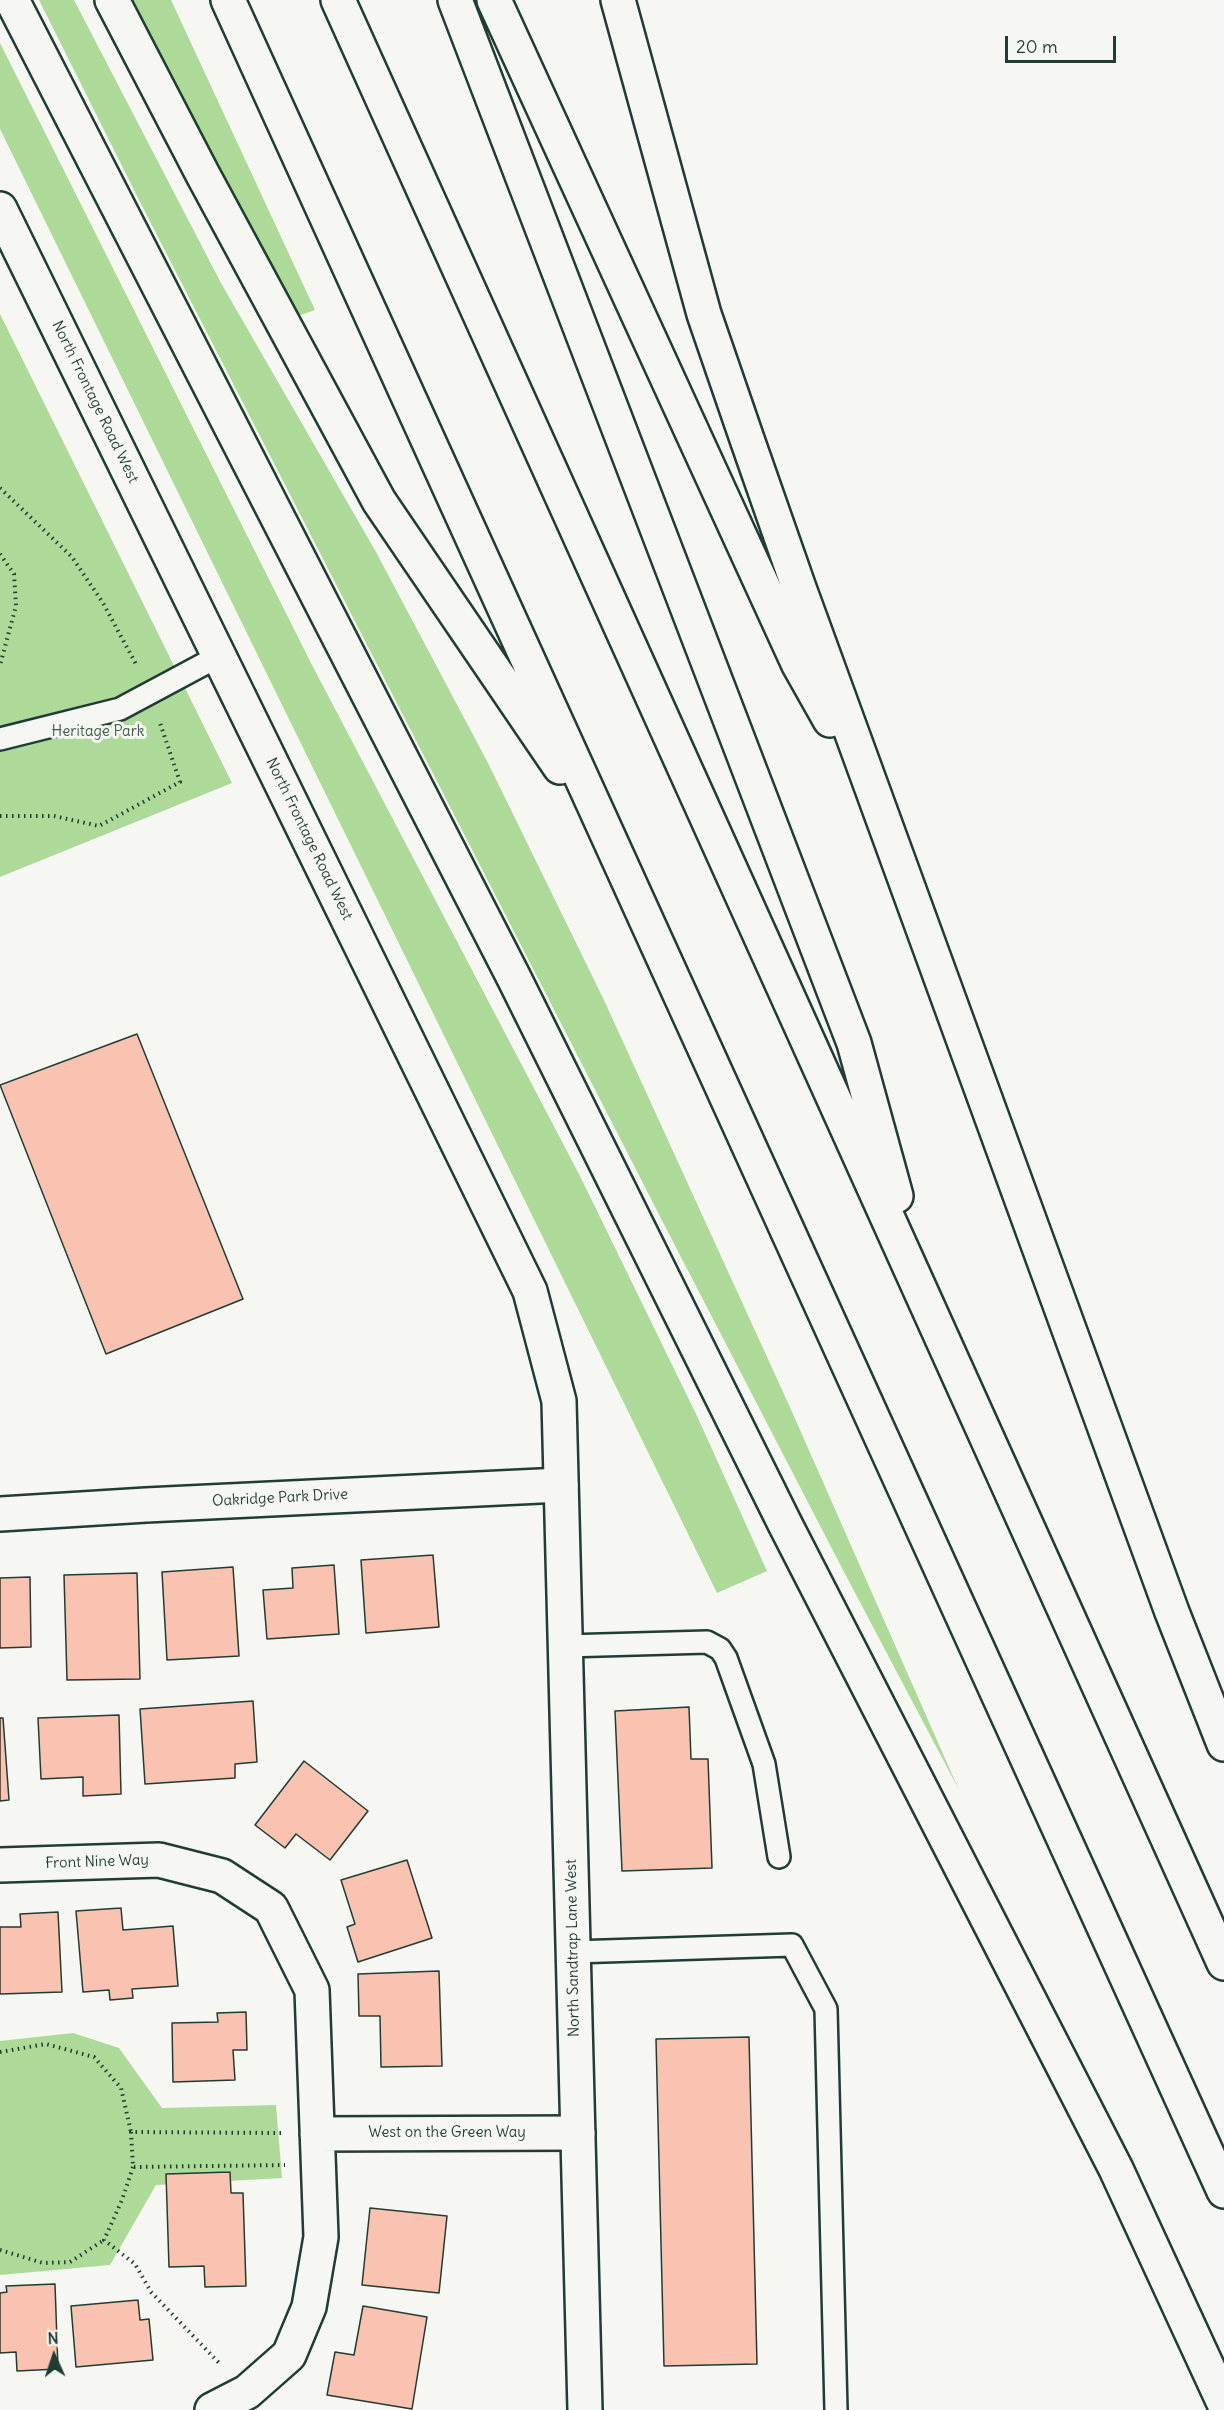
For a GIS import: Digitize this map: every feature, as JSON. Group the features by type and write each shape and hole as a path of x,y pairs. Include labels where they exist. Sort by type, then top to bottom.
{"main road":[{"path":"12,0 514,978 785,1524 1116,2169 1224,2403"},
{"path":"112,0 379,501 611,843"},
{"path":"228,0 1224,2191"},
{"path":"338,0 1224,1963"},
{"path":"455,0 854,1043 925,1299"},
{"path":"494,0 799,665 875,799"},
{"path":"618,0 704,314 799,588 1168,1601 1224,1744"},
{"name":"North Frontage Road West","path":"0,209 530,1291 559,1401 561,1485"},
{"name":"Oakridge Park Drive","path":"0,1514 146,1504 561,1485"},
{"name":"North Sandtrap Lane West","path":"561,1485 585,2410"},
{"name":"Front Nine Way","path":"0,1865 159,1860 222,1876 271,1908 312,1990 321,2237 309,2307 289,2355 253,2401 212,2410"},
{"name":"West on the Green Way","path":"318,2149 578,2133"}],"lane":[{"path":"0,739 120,709 219,656"},
{"path":"565,1646 707,1642 720,1649 726,1658 764,1764 779,1857"},
{"path":"573,1952 792,1945 826,2010 836,2410"}],"path":[{"path":"0,554 14,574 16,606 0,665"},
{"path":"0,2052 46,2044 94,2057 121,2088 131,2132 133,2167 122,2200 104,2240 70,2262 43,2264 0,2250"},
{"path":"131,2132 318,2149"},
{"path":"133,2167 318,2149"},
{"path":"104,2240 135,2264 151,2292 253,2401"}],"green space":[{"path":"39,0 74,0 221,283 376,552 488,763 603,998 789,1405 959,1790 668,1232 138,198"},
{"path":"130,0 171,0 315,310 295,317"},
{"path":"0,43 311,663 580,1176 697,1416 767,1571 717,1593 0,129"},
{"name":"Heritage Park","path":"0,314 232,783 0,877"},
{"path":"73,2033 119,2048 162,2108 276,2105 282,2178 156,2185 110,2265 0,2275 0,2041"}],"building":[{"path":"137,1034 243,1299 106,1354 0,1085"},
{"path":"433,1555 439,1627 366,1633 361,1560"},
{"path":"334,1565 339,1634 267,1639 263,1590 293,1588 292,1568"},
{"path":"233,1567 239,1656 167,1660 162,1572"},
{"path":"137,1573 140,1679 67,1680 64,1575"},
{"path":"30,1577 31,1647 0,1648 0,1578"},
{"path":"253,1701 257,1762 235,1764 235,1778 145,1784 140,1709"},
{"path":"689,1707 691,1759 708,1759 712,1868 622,1871 615,1711"},
{"path":"119,1715 121,1794 83,1796 83,1777 41,1779 38,1718"},
{"path":"0,1718 3,1718 9,1800 0,1801"},
{"path":"304,1761 368,1811 330,1860 296,1834 285,1848 255,1825"},
{"path":"407,1860 432,1938 358,1962 347,1927 355,1924 341,1880"},
{"path":"121,1908 123,1930 173,1926 178,1986 132,1989 133,1998 110,2000 109,1990 83,1992 76,1911"},
{"path":"58,1912 62,1992 0,1994 0,1927 21,1927 20,1914"},
{"path":"439,1971 442,2066 381,2067 380,2016 359,2016 358,1974"},
{"path":"246,2012 247,2050 233,2050 235,2080 173,2082 172,2023 218,2022 217,2013"},
{"path":"749,2037 757,2364 664,2366 656,2039"},
{"path":"230,2172 231,2193 243,2193 246,2286 205,2287 204,2266 169,2267 166,2174"},
{"path":"370,2208 447,2216 439,2293 362,2285"},
{"path":"55,2284 58,2369 17,2371 16,2352 0,2353 0,2293 7,2292 6,2286"},
{"path":"138,2300 140,2320 149,2319 153,2360 76,2367 71,2306"},
{"path":"363,2306 427,2317 412,2409 327,2395 335,2352 354,2355"}]}
